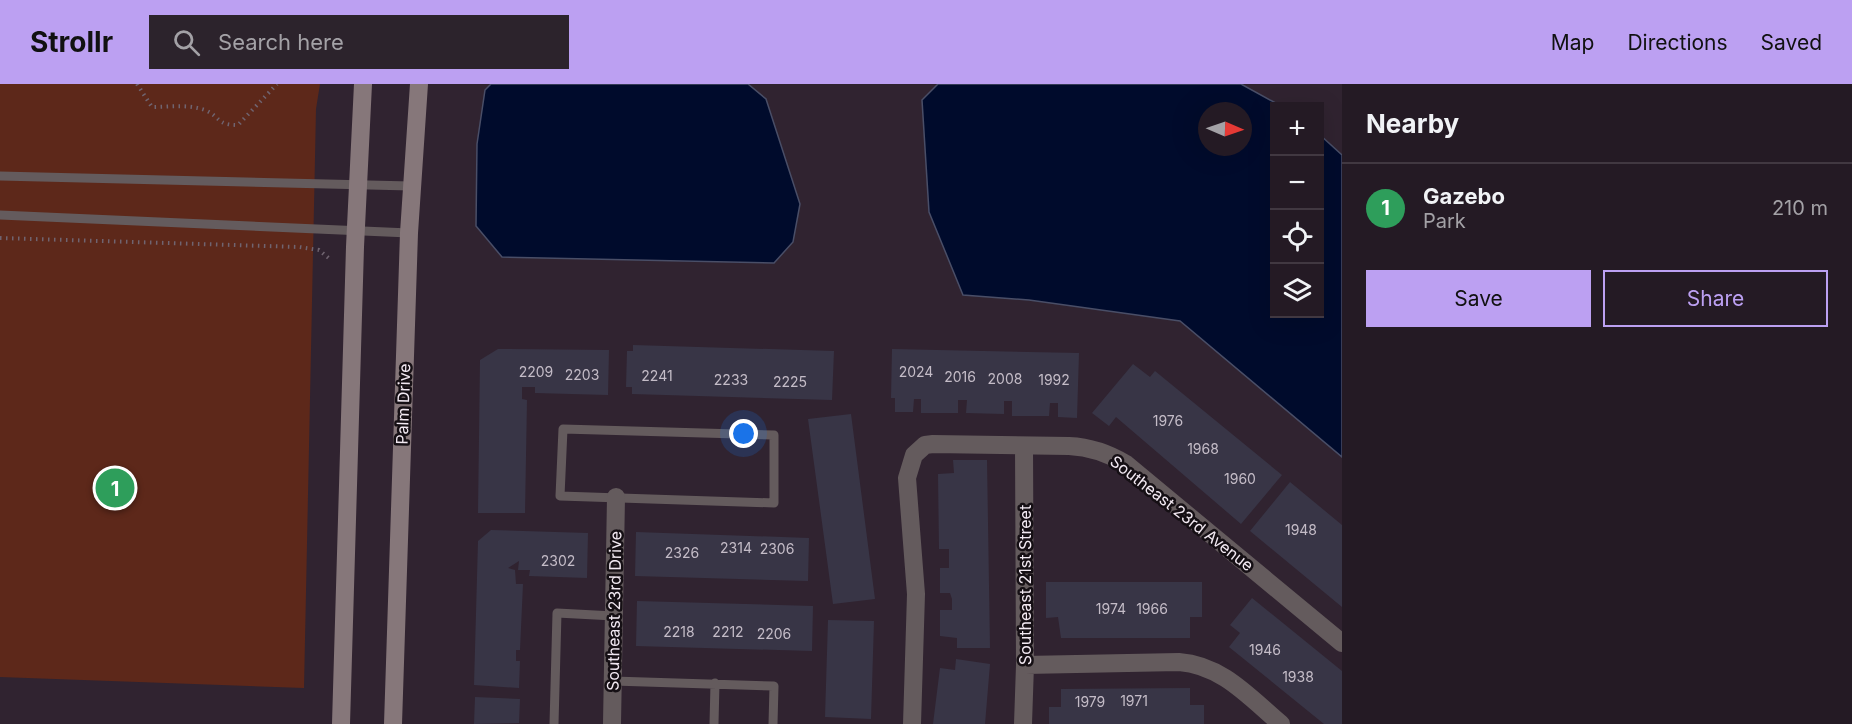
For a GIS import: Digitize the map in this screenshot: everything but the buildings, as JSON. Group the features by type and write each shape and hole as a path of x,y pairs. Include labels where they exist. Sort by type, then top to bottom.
{"main road":[{"path":"341,724 356,232 363,84"},
{"name":"Palm Drive","path":"393,724 409,233 419,84"}],"street":[{"name":"Southeast 23rd Avenue","path":"912,724 916,613 906,488 910,462 919,450 933,444 1080,446 1099,450 1117,459 1342,643"},
{"name":"Southeast 21st Street","path":"1023,724 1024,446"},
{"name":"Southeast 23rd Drive","path":"612,724 616,497"},
{"path":"1025,665 1179,662 1202,665 1229,681 1281,724"}],"lane":[{"path":"0,176 411,186"},
{"path":"0,215 409,233"},
{"path":"563,429 774,435 774,502 616,497 560,496 563,429"},
{"path":"554,724 557,613 614,616"},
{"path":"613,681 774,686 772,724"},
{"path":"714,724 715,683"}],"path":[{"path":"137,84 152,107 188,106 207,111 224,125 238,125 277,84"},
{"path":"0,238 299,247 319,250 331,260"}],"shaded area":[{"path":"0,84 320,84 316,109 304,688 0,677"}],"water":[{"path":"491,84 748,84 766,99 800,204 793,242 774,263 502,257 476,226 477,144 485,90"},
{"path":"938,84 1241,84 1274,102 1270,102 1270,318 1324,318 1324,139 1342,155 1342,457 1180,321 1029,300 963,295 929,212 922,100"}],"place":[{"name":"Gazebo","path":"115,488"}]}
